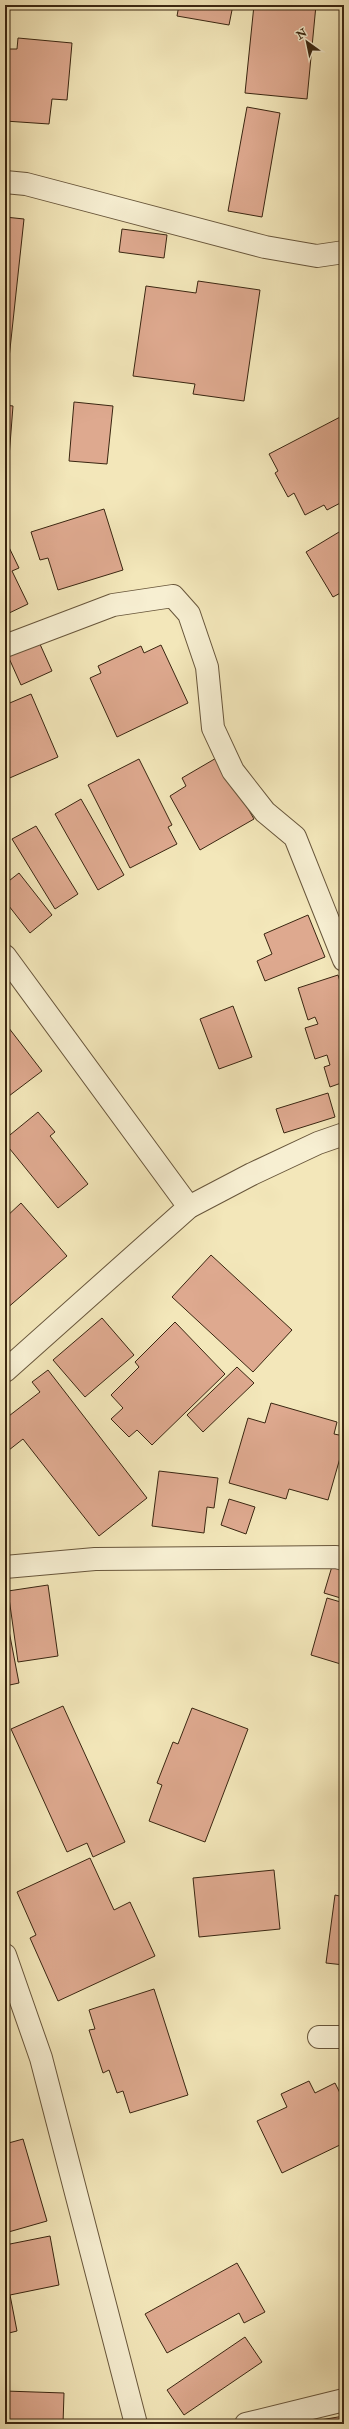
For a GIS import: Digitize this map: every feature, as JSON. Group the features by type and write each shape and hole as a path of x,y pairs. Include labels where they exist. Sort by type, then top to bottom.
{"street":[{"path":"5,182 26,184 265,247 317,256 344,252"},
{"path":"5,646 113,605 173,596 189,614 207,667 213,728 233,771 265,812 295,837 344,960"},
{"path":"5,956 189,1207"},
{"path":"5,1371 189,1207 252,1174 318,1143 344,1134"},
{"path":"5,1567 95,1559 336,1557 344,1559"},
{"path":"5,1955 41,2058 136,2424"},
{"path":"319,2037 344,2037"},
{"path":"246,2424 344,2400"}],"building":[{"path":"179,5 233,5 229,25 177,16"},
{"path":"254,5 316,5 307,99 245,93"},
{"path":"18,38 72,43 67,100 52,99 49,124 5,121 5,49 17,49"},
{"path":"247,107 280,113 262,217 228,211"},
{"path":"5,217 24,219 7,377 5,377"},
{"path":"122,229 167,235 164,258 119,252"},
{"path":"198,281 260,290 244,401 193,394 195,384 133,376 146,286 196,293"},
{"path":"74,402 113,406 107,464 69,461"},
{"path":"5,405 13,406 7,483 5,483"},
{"path":"344,415 344,501 327,510 324,505 305,515 294,493 288,497 275,473 278,471 269,454"},
{"path":"104,509 123,570 58,590 48,558 40,560 31,532"},
{"path":"344,529 344,591 333,597 306,552"},
{"path":"5,539 19,568 12,571 28,604 5,615"},
{"path":"39,642 52,671 21,685 8,656"},
{"path":"161,645 188,703 117,737 90,678 101,673 98,666 141,646 144,653"},
{"path":"31,694 58,757 5,780 5,705"},
{"path":"218,757 254,819 200,850 170,796 186,786 182,778"},
{"path":"139,759 172,825 168,827 177,844 130,868 88,785"},
{"path":"81,799 124,875 98,890 55,814"},
{"path":"36,826 78,894 55,909 12,839"},
{"path":"19,873 52,915 30,933 5,901 5,884"},
{"path":"308,915 325,957 265,981 257,961 272,954 264,934"},
{"path":"338,975 344,994 344,1082 330,1087 324,1067 330,1065 327,1055 315,1059 305,1028 318,1024 315,1017 308,1020 298,988"},
{"path":"233,1006 252,1057 219,1069 200,1019"},
{"path":"5,1023 42,1071 5,1099"},
{"path":"328,1093 335,1117 284,1133 276,1109"},
{"path":"38,1112 55,1132 50,1136 88,1184 58,1208 5,1143 5,1139"},
{"path":"21,1203 67,1256 5,1310 5,1218"},
{"path":"211,1255 292,1330 253,1372 172,1297"},
{"path":"102,1318 134,1355 85,1397 53,1360"},
{"path":"175,1322 225,1374 152,1445 137,1430 129,1437 111,1419 123,1408 111,1395 139,1367 135,1362"},
{"path":"237,1367 254,1383 203,1432 187,1415"},
{"path":"48,1370 147,1498 99,1536 23,1439 9,1450 5,1445 5,1419 40,1392 32,1382"},
{"path":"271,1403 337,1422 334,1434 344,1436 344,1444 328,1500 289,1489 286,1499 229,1483 248,1418 265,1423"},
{"path":"159,1471 218,1478 214,1508 207,1507 204,1533 152,1526"},
{"path":"229,1499 255,1507 246,1534 221,1525"},
{"path":"333,1563 344,1566 344,1599 324,1593"},
{"path":"48,1585 58,1656 18,1662 8,1591"},
{"path":"327,1598 344,1603 344,1665 311,1655"},
{"path":"5,1610 19,1683 5,1686"},
{"path":"63,1706 125,1842 93,1857 87,1843 67,1852 11,1729"},
{"path":"192,1708 248,1729 205,1842 149,1821 162,1785 157,1783 173,1742 178,1744"},
{"path":"90,1858 114,1910 130,1902 155,1956 58,2001 30,1938 36,1935 17,1892"},
{"path":"274,1870 280,1929 199,1937 193,1878"},
{"path":"335,1895 344,1897 344,1965 326,1963"},
{"path":"154,1989 188,2095 130,2113 123,2091 117,2093 109,2070 103,2073 89,2030 95,2029 89,2010"},
{"path":"309,2081 315,2093 335,2083 344,2101 344,2143 282,2173 257,2121 287,2107 281,2094"},
{"path":"23,2139 47,2221 5,2233 5,2144"},
{"path":"50,2236 59,2285 10,2295 17,2331 5,2334 5,2245"},
{"path":"237,2263 265,2312 244,2323 239,2313 167,2353 145,2314"},
{"path":"245,2337 262,2362 184,2415 167,2390"},
{"path":"5,2391 64,2393 63,2424 5,2424"},
{"path":"344,2416 344,2424 314,2424 314,2421"}]}
